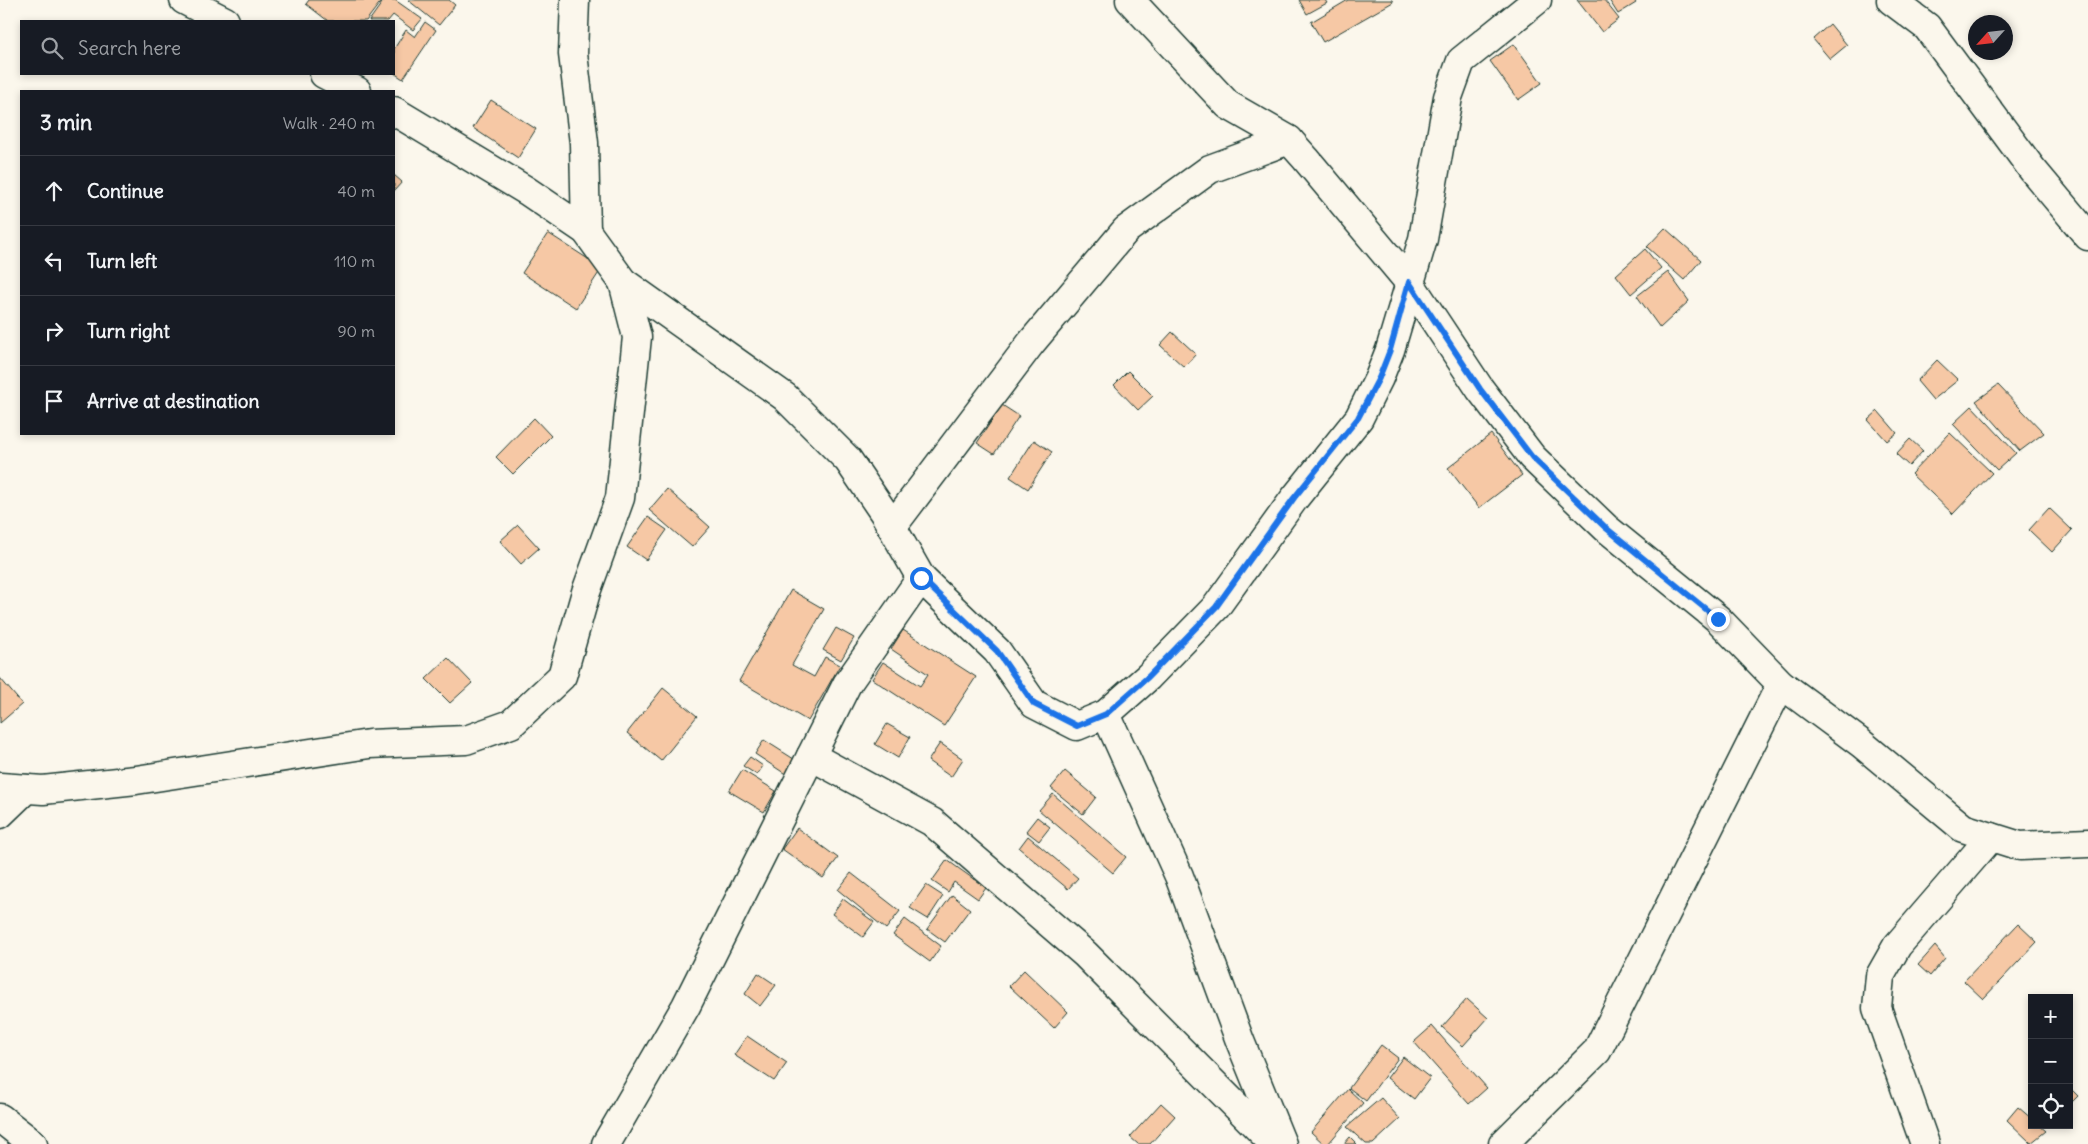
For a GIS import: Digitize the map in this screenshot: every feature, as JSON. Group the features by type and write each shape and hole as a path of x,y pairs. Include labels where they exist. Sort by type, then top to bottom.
{"street":[{"path":"184,0 223,20"},
{"path":"576,0 573,54 584,143 586,231"},
{"path":"1130,0 1228,105 1289,140 1409,282 1480,389 1532,457 1606,528 1718,619 1781,684 1862,744 1963,828 2020,846 2088,843"},
{"path":"395,112 527,191 586,231 623,282 785,397 848,460 892,527 921,578 997,651 1034,704 1077,726 1106,714 1148,677 1216,607 1294,498 1358,418 1379,378 1390,350 1422,239 1448,97 1461,62 1537,0"},
{"path":"1891,0 1927,27 2032,169 2088,236"},
{"path":"326,75 355,90"},
{"path":"892,527 1031,342 1126,230 1210,169 1289,140"},
{"path":"0,814 13,788 44,790 136,780 370,744 466,740 512,724 562,676 586,592 620,498 637,337 623,282"},
{"path":"606,1144 686,1006 847,684 921,578"},
{"path":"1504,1144 1597,1051 1781,684"},
{"path":"1106,714 1178,876 1240,1041 1282,1144"},
{"path":"811,756 932,822 1085,954 1274,1144"},
{"path":"1925,1144 1877,1008 1880,976 1897,946 1991,837"},
{"path":"0,1118 33,1144"}],"building":[{"path":"309,0 382,0 367,20 327,20 306,4"},
{"path":"384,0 395,0 422,19 413,30 393,15 389,20 370,20"},
{"path":"408,0 449,0 455,5 439,25"},
{"path":"1299,0 1325,0 1327,3 1307,14"},
{"path":"1348,0 1392,0 1393,2 1323,42 1311,22"},
{"path":"1577,0 1604,0 1619,19 1602,32"},
{"path":"1609,0 1634,0 1636,3 1618,14"},
{"path":"425,22 436,30 403,79 395,74 395,47 406,30 415,37"},
{"path":"1830,24 1847,45 1830,59 1813,39"},
{"path":"1514,44 1542,83 1518,100 1490,61"},
{"path":"491,100 536,129 518,158 473,128"},
{"path":"395,176 402,182 395,190"},
{"path":"1665,228 1701,260 1684,280 1647,247"},
{"path":"548,233 602,268 576,308 522,273"},
{"path":"1645,249 1661,268 1631,294 1616,275"},
{"path":"1668,272 1689,301 1660,328 1637,296"},
{"path":"1172,332 1196,354 1184,367 1160,345"},
{"path":"1937,360 1958,380 1933,400 1917,381"},
{"path":"1128,371 1153,396 1138,410 1114,385"},
{"path":"1998,385 2044,433 2020,451 1976,401"},
{"path":"1002,405 1019,416 994,454 977,443"},
{"path":"1972,406 2016,453 1997,470 1953,424"},
{"path":"1878,411 1897,433 1887,441 1868,420"},
{"path":"534,418 551,436 513,474 496,457"},
{"path":"1950,433 1992,473 1953,514 1911,474"},
{"path":"1491,434 1522,475 1479,508 1448,468"},
{"path":"1910,439 1923,451 1909,466 1896,454"},
{"path":"1034,440 1052,452 1028,489 1010,477"},
{"path":"667,489 710,527 692,547 649,510"},
{"path":"2049,508 2072,530 2052,552 2029,530"},
{"path":"648,517 667,530 646,560 627,547"},
{"path":"518,525 539,548 521,564 500,541"},
{"path":"791,590 824,609 792,665 814,677 825,657 840,665 808,721 739,681"},
{"path":"836,628 854,638 841,660 823,650"},
{"path":"903,630 976,677 944,726 872,679 883,662 920,686 928,674 891,649"},
{"path":"448,658 472,683 450,703 426,679"},
{"path":"0,678 22,704 0,723"},
{"path":"663,688 697,716 661,761 627,733"},
{"path":"887,724 910,737 898,758 875,744"},
{"path":"764,740 797,761 787,775 755,754"},
{"path":"940,743 963,759 951,777 928,761"},
{"path":"750,757 763,766 757,775 743,766"},
{"path":"742,770 776,791 764,812 729,791"},
{"path":"1065,771 1096,797 1083,814 1051,788"},
{"path":"1053,794 1126,857 1113,873 1039,810"},
{"path":"1037,817 1050,827 1039,841 1026,831"},
{"path":"797,828 838,858 823,878 782,849"},
{"path":"1028,836 1078,878 1068,889 1019,848"},
{"path":"947,860 986,888 978,899 954,882 948,892 932,881"},
{"path":"851,873 900,911 886,929 838,890"},
{"path":"926,885 943,896 928,919 910,908"},
{"path":"952,895 970,909 945,942 927,929"},
{"path":"843,899 874,922 863,937 832,914"},
{"path":"905,919 941,946 930,962 893,935"},
{"path":"2018,924 2037,942 1983,999 1964,981"},
{"path":"1935,946 1945,958 1930,976 1918,965"},
{"path":"1024,970 1068,1012 1054,1028 1009,986"},
{"path":"758,973 776,985 760,1006 745,994"},
{"path":"1467,999 1488,1018 1463,1046 1442,1027"},
{"path":"1432,1026 1487,1088 1469,1104 1414,1042"},
{"path":"747,1036 787,1063 774,1081 734,1055"},
{"path":"1381,1045 1398,1058 1366,1101 1349,1088"},
{"path":"1403,1057 1430,1078 1414,1099 1387,1078"},
{"path":"1348,1089 1363,1103 1328,1144 1324,1144 1311,1132"},
{"path":"2073,1091 2078,1096 2073,1101"},
{"path":"1381,1098 1400,1119 1373,1144 1366,1144 1347,1127"},
{"path":"1161,1103 1175,1116 1150,1144 1138,1144 1130,1137"},
{"path":"2018,1107 2028,1116 2028,1129 2044,1129 2046,1131 2031,1143 2007,1120"},
{"path":"1350,1137 1357,1144 1344,1144"}],"route":[{"path":"921,578 997,651 1034,704 1077,726 1106,714 1148,677 1216,607 1294,498 1358,418 1379,378 1390,350 1409,282 1480,389 1532,457 1606,528 1718,619"}]}
